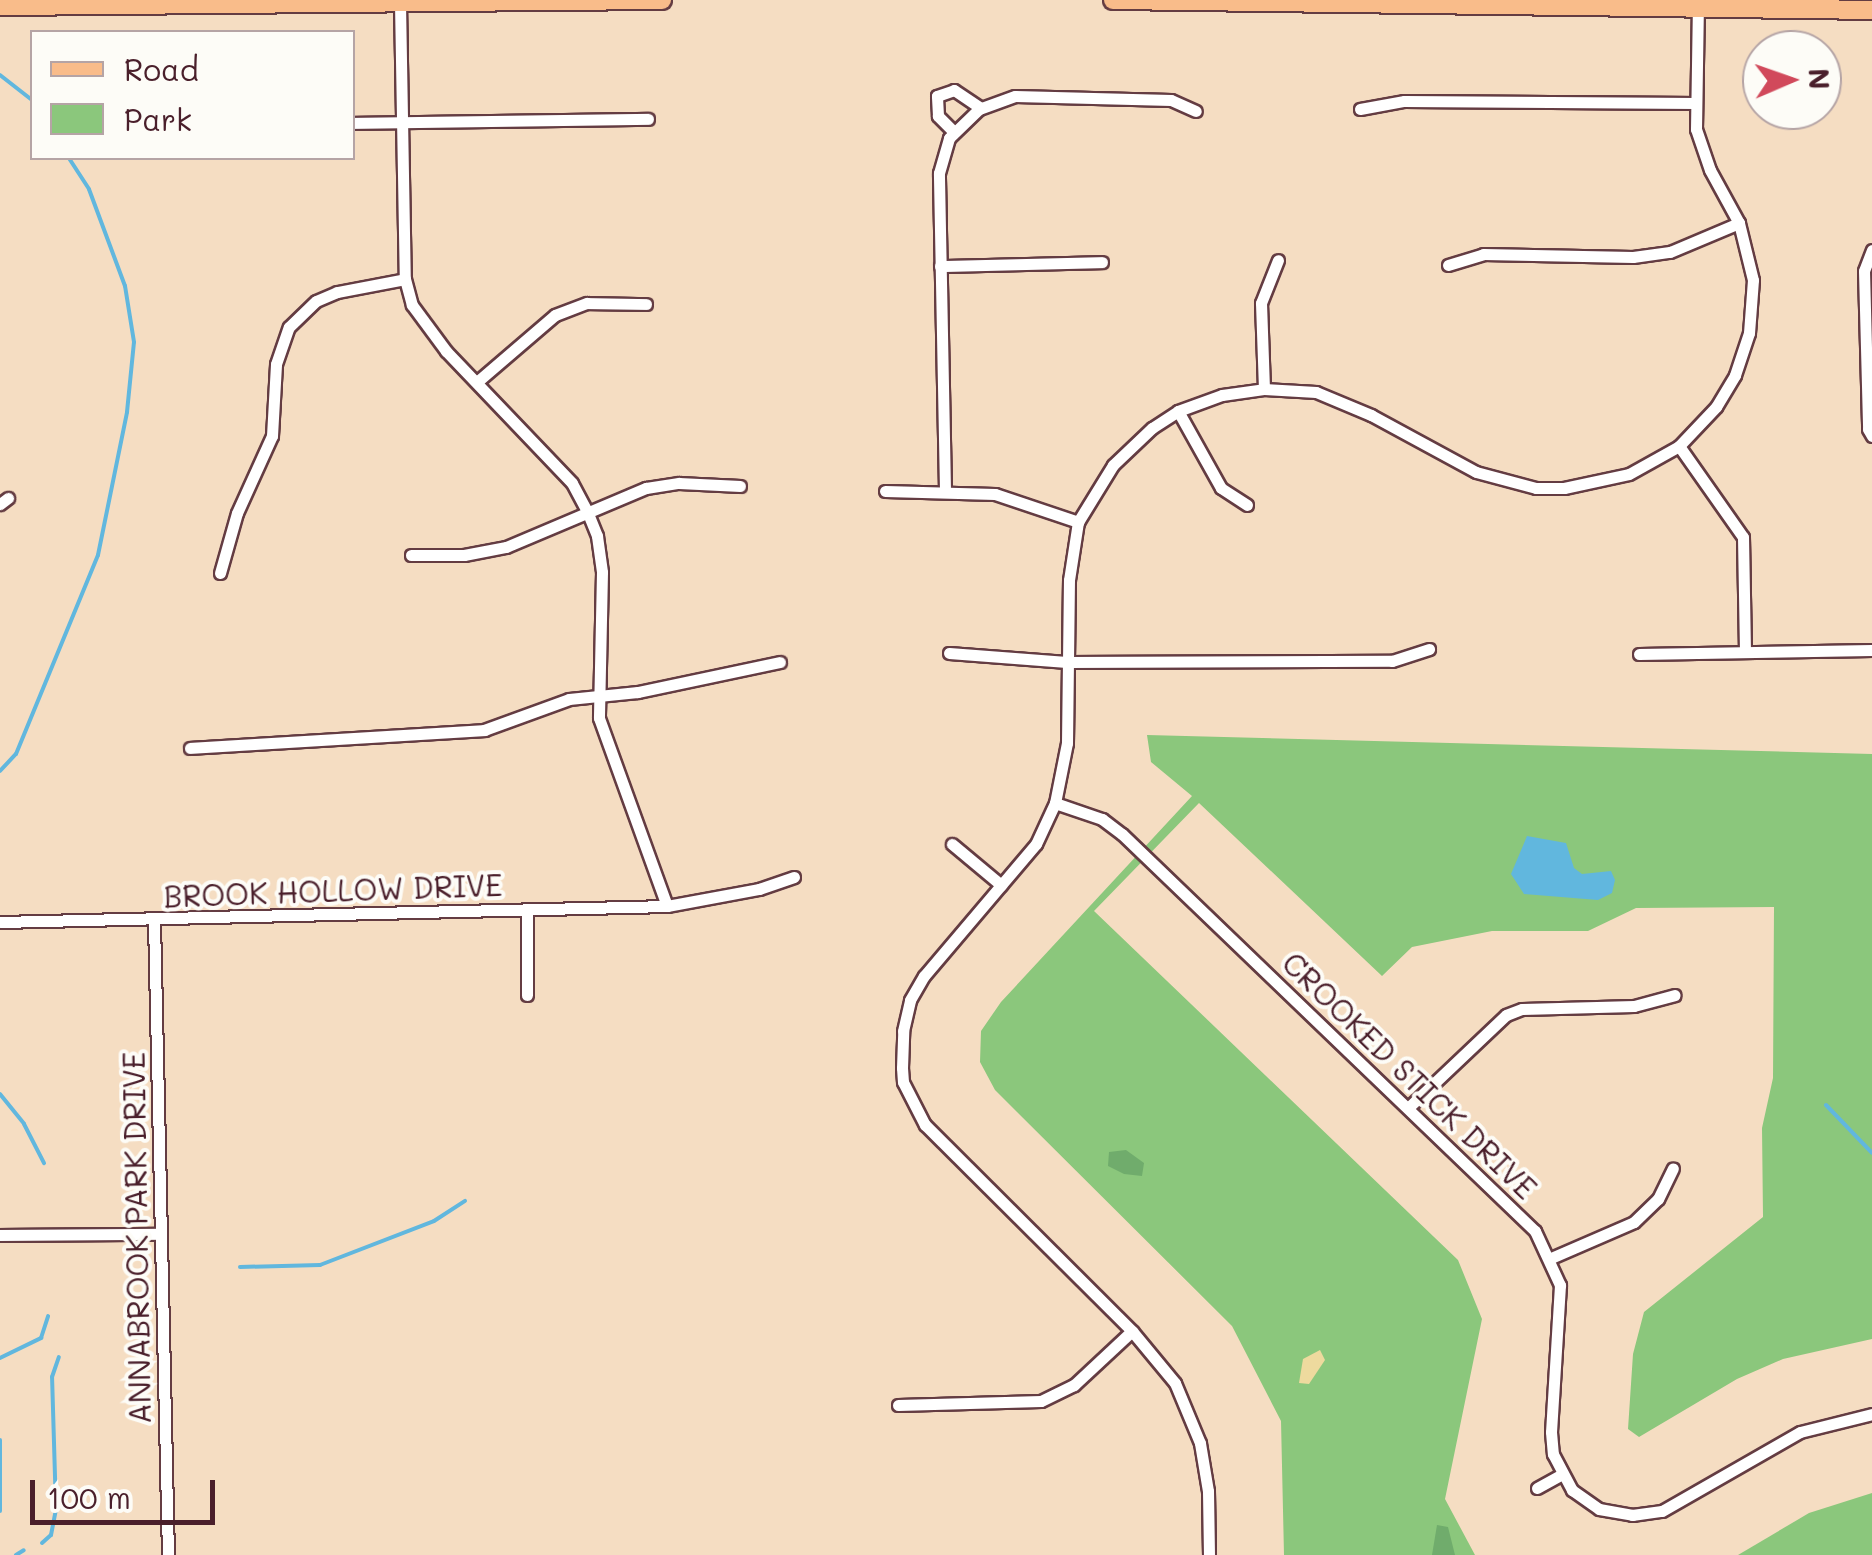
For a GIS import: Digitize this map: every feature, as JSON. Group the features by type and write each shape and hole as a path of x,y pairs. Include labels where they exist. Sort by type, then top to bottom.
{"main road":[{"path":"0,6 662,0"},
{"path":"1114,0 1698,4 1872,10"}],"street":[{"path":"400,3 405,279 423,322 572,484 587,511 597,536 602,572 597,696 605,738 666,906"},
{"path":"1209,1555 1208,1491 1197,1432 1174,1382 1132,1331 926,1125 903,1082 903,1030 910,1000 924,976 1036,844 1055,804 1067,742 1069,580 1078,522 1097,486 1121,456 1178,411 1222,394 1264,389 1333,398 1476,472 1536,488 1620,478 1679,446 1716,408 1735,375 1748,333 1753,280 1739,223 1703,154 1696,129 1698,4"},
{"path":"954,132 938,116 937,96 954,90 982,108"},
{"path":"945,490 940,163 954,132 982,108 1028,96 1172,100 1196,111"},
{"path":"1360,109 1404,102 1696,102"},
{"path":"355,123 648,119"},
{"path":"1448,265 1482,254 1632,257 1670,252 1739,223"},
{"path":"1872,250 1864,270 1868,429 1872,436"},
{"path":"1264,389 1261,303 1278,260"},
{"path":"940,266 1102,262"},
{"path":"220,573 237,512 272,436 276,364 289,327 316,300 405,279"},
{"path":"478,380 555,315 587,303 646,304"},
{"path":"1178,411 1221,488 1247,505"},
{"path":"1679,446 1743,537 1745,649"},
{"path":"411,555 464,554 506,547 646,488 680,483 740,486"},
{"path":"885,490 995,494 1078,522"},
{"path":"948,653 1067,662 1392,661 1429,648"},
{"path":"1639,654 1745,649 1872,650"},
{"path":"190,748 484,730 570,699 780,662"},
{"name":"CROOKED STICK DRIVE","path":"1055,804 1102,819 1122,834 1410,1106 1535,1231 1560,1284 1551,1432 1562,1474"},
{"path":"952,844 1001,885"},
{"name":"BROOK HOLLOW DRIVE","path":"0,922 666,906 759,889 794,877"},
{"path":"527,909 527,995"},
{"name":"ANNABROOK PARK DRIVE","path":"154,920 168,1555"},
{"path":"1410,1106 1506,1014 1522,1009 1634,1006 1676,995"},
{"path":"1551,1258 1634,1222 1658,1199 1673,1168"},
{"path":"0,1235 160,1234"},
{"path":"898,1406 1041,1401 1074,1385 1132,1331"},
{"path":"1537,1488 1562,1474 1572,1490 1599,1509 1632,1515 1662,1511 1800,1432 1872,1414"}],"green space":[{"path":"1147,735 1872,754 1872,1339 1783,1359 1737,1379 1639,1437 1628,1429 1633,1354 1644,1312 1763,1217 1762,1128 1773,1078 1774,907 1636,908 1588,931 1492,931 1412,947 1382,976 1199,803 1094,911 1458,1260 1482,1319 1445,1499 1475,1555 1284,1555 1281,1421 1232,1326 995,1090 980,1062 981,1031 1001,1002 1192,796 1151,762"},
{"path":"1126,1150 1144,1163 1142,1176 1124,1174 1108,1166 1109,1152"},
{"path":"1872,1493 1872,1555 1738,1555 1809,1513"},
{"path":"1437,1525 1448,1527 1455,1555 1432,1555"}],"sand":[{"path":"1320,1350 1325,1360 1309,1384 1299,1383 1303,1359"}],"water":[{"path":"1527,836 1566,843 1574,868 1582,874 1611,871 1615,880 1612,893 1598,900 1524,894 1511,874"}],"waterway":[{"path":"0,75 30,98"},
{"path":"0,771 16,754 98,555 127,412 134,342 125,286 89,189 70,160"},
{"path":"0,1094 24,1124 44,1163"},
{"path":"1826,1105 1872,1153"},
{"path":"240,1267 320,1265 434,1221 465,1201"},
{"path":"0,1358 41,1338 48,1316"},
{"path":"42,1543 51,1535 56,1510 52,1377 59,1357"},
{"path":"0,1440 0,1511"},
{"path":"16,1555 24,1550"}]}
